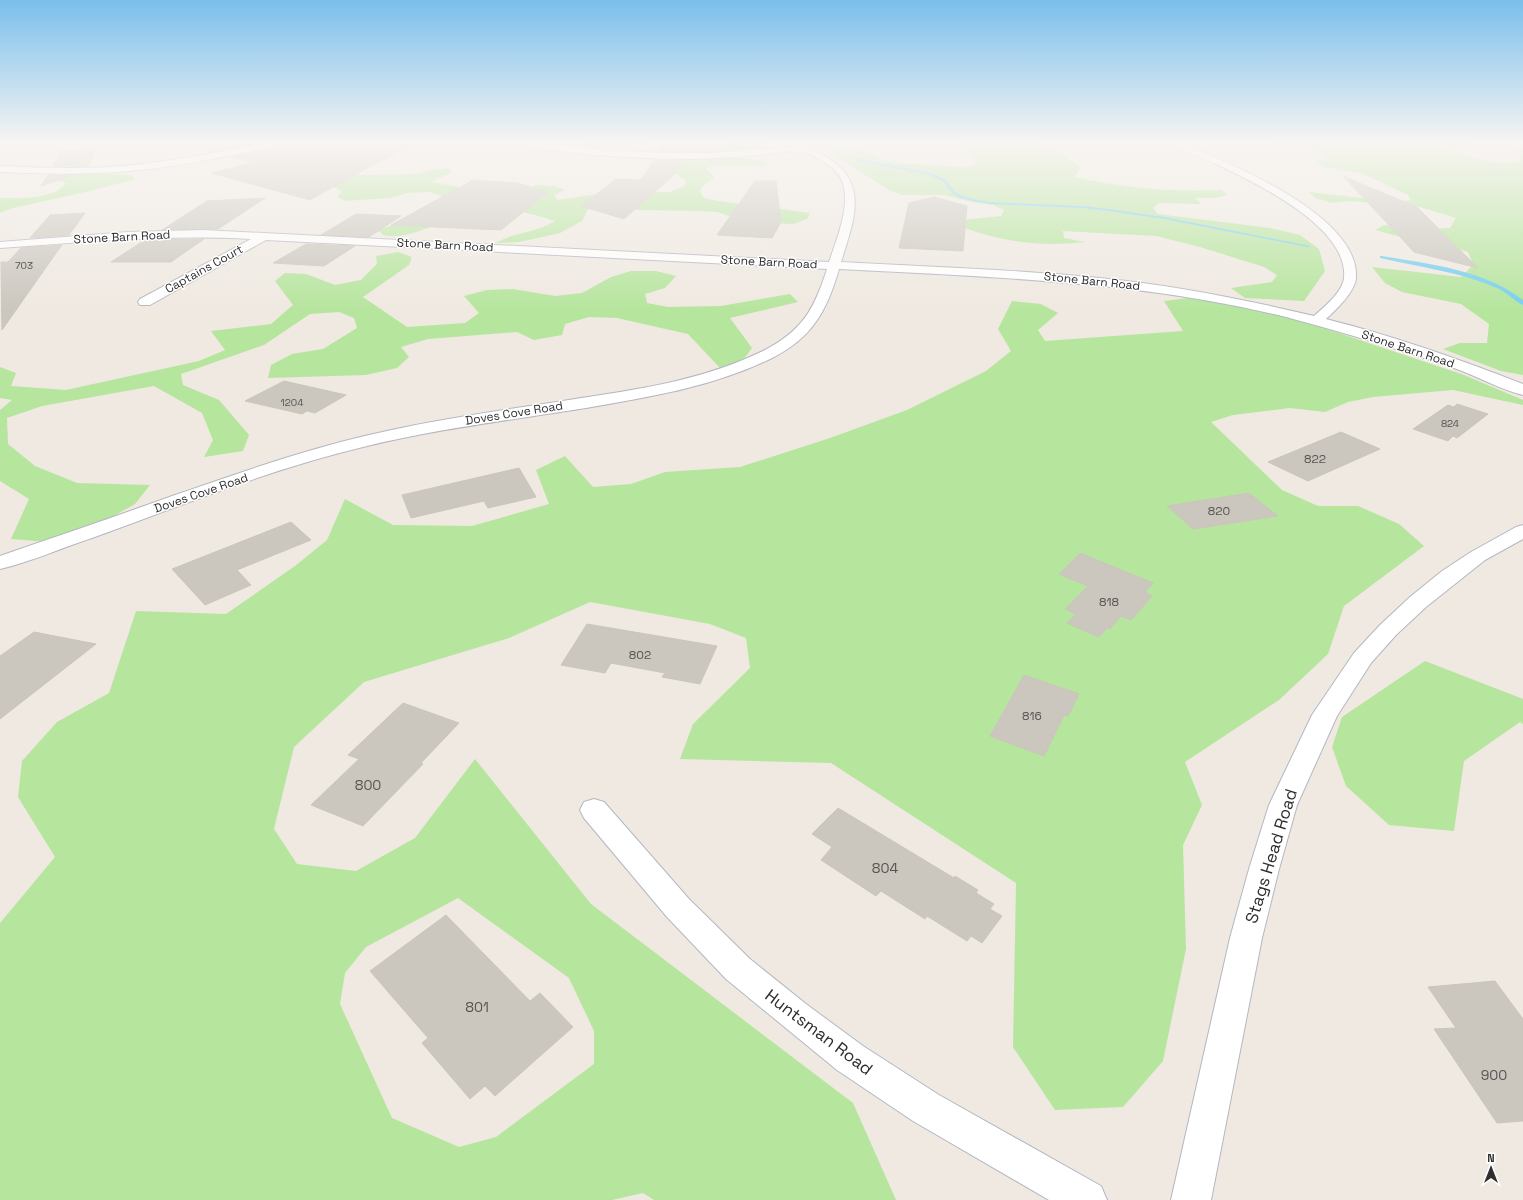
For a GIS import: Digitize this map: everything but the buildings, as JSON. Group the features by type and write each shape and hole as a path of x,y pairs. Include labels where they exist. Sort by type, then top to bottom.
{"street":[{"name":"Doves Cove Road","path":"0,563 262,471 333,449 390,435 455,422 622,397 663,389 709,377 737,367 773,351 798,335 813,318 824,299 850,208 851,198"},
{"path":"1287,198 1332,232 1341,246 1348,262 1350,279 1340,298 1317,321"},
{"name":"Stone Barn Road","path":"0,246 153,234 204,233 1038,276 1122,284 1217,299 1317,321 1432,356 1523,390"},
{"name":"Captains Court","path":"145,302 264,236"},
{"name":"Stags Head Road","path":"1191,1200 1246,938 1264,869 1283,806 1325,715 1362,658 1393,625 1418,602 1478,556 1523,531"},
{"name":"Huntsman Road","path":"594,810 678,908 738,968 794,1015 850,1058 926,1108 1087,1200"}],"green space":[{"path":"0,198 58,198 13,208 0,213"},
{"path":"339,198 390,198 345,201"},
{"path":"447,198 556,198 557,200 571,198 704,198 810,213 807,219 793,224 747,222 717,212 588,209 582,221 560,233 519,242 496,243 503,239 540,228 555,221 505,208 491,207 465,212 414,233 401,236 384,235 377,230 412,220 453,200"},
{"path":"956,198 1195,198 1201,204 1159,203 1153,208 1158,214 1270,228 1300,235 1319,249 1325,271 1304,301 1245,298 1231,288 1272,282 1277,275 1264,267 1200,247 1156,236 1063,231 1064,238 1085,242 1054,244 1007,240 962,227 962,220 1001,216 1004,210 993,205"},
{"path":"1315,198 1362,198 1397,202 1411,200 1410,198 1523,198 1523,375 1501,371 1443,349 1460,343 1487,343 1489,324 1461,304 1402,292 1385,283 1372,267 1461,277 1473,265 1468,252 1422,238 1397,236 1375,230 1384,225 1431,229 1450,228 1456,218 1420,207 1349,201 1332,203"},
{"path":"398,252 412,257 409,265 363,297 407,327 465,323 479,313 464,296 487,290 513,289 555,296 582,293 611,277 631,271 656,271 676,276 665,288 645,294 647,303 668,307 721,306 790,294 798,302 730,318 752,348 743,360 720,368 688,334 617,318 589,317 565,324 562,335 534,340 517,332 428,339 401,347 409,357 397,368 366,375 268,378 271,365 292,354 323,349 357,328 354,318 339,312 310,314 264,345 181,374 183,385 219,400 249,435 243,451 204,457 213,440 202,413 154,386 42,406 7,418 8,444 35,466 77,483 150,485 135,504 94,527 49,542 11,539 29,499 0,481 0,410 12,400 0,398 0,367 16,373 11,386 66,390 199,361 225,350 211,331 271,324 293,305 275,281 285,273 306,274 335,285 361,280 377,264 376,256"},
{"path":"1188,298 1244,305 1309,323 1464,375 1523,400 1523,405 1453,390 1373,397 1348,402 1325,412 1290,408 1233,415 1211,422 1282,490 1318,506 1358,506 1399,524 1424,546 1344,606 1328,654 1279,700 1185,762 1202,805 1183,845 1186,949 1163,1061 1123,1107 1055,1110 1013,1047 1016,883 831,763 680,759 693,724 750,668 746,638 710,624 590,602 509,638 364,682 294,747 274,829 297,864 356,871 415,838 475,759 591,904 853,1103 896,1200 654,1200 643,1193 612,1200 0,1200 0,923 55,857 18,797 22,761 57,722 109,693 136,611 226,614 295,566 327,540 345,499 393,525 472,526 549,504 536,470 565,456 593,487 631,484 665,472 740,467 830,438 907,410 986,371 1011,351 998,329 1012,301 1041,304 1058,313 1038,330 1045,341 1183,331 1164,301","holes":["458,898 569,978 594,1031 594,1064 496,1137 459,1147 392,1118 340,1004 345,973 366,947"]},
{"path":"1425,661 1523,699 1523,724 1520,722 1464,761 1454,831 1389,825 1346,786 1332,747 1342,717"}],"waterway":[{"path":"965,198 990,203 1082,207 1108,210 1164,218 1308,246"},
{"path":"1382,257 1440,268 1484,280 1508,291 1523,303"}]}
